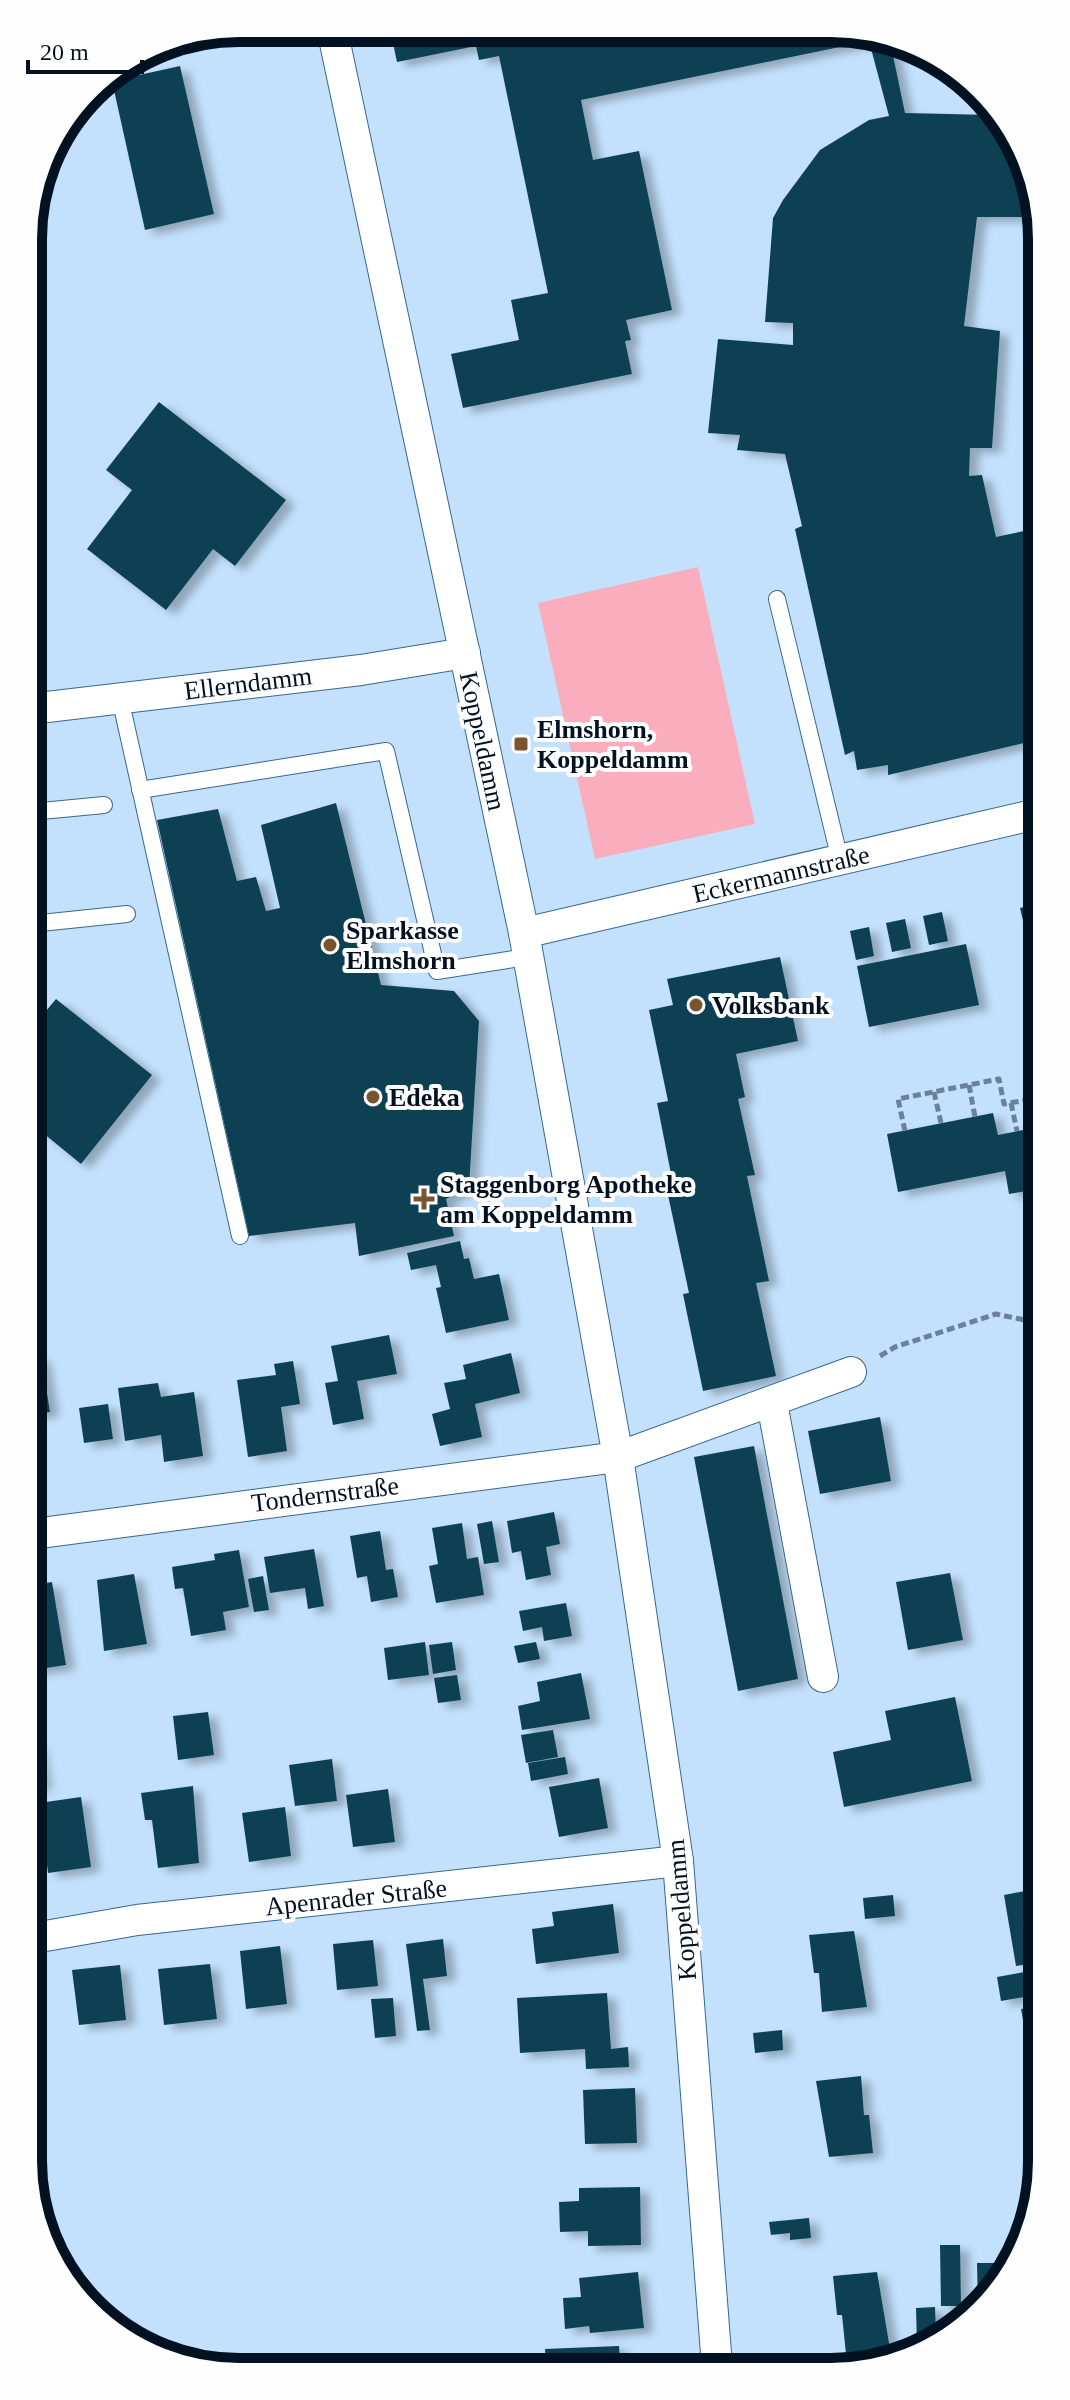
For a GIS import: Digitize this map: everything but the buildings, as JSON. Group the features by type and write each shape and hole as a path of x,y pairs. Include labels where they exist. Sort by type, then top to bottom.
{"street":[{"name":"Koppeldamm","path":"335,42 553,1079 618,1457 678,1861 716,2358"},
{"name":"Ellerndamm","path":"42,708 361,670 465,653"},
{"name":"Eckermannstraße","path":"526,945 840,860 1028,816"},
{"path":"618,1457 851,1372"},
{"path":"772,1403 823,1677"},
{"name":"Tondernstraße","path":"42,1533 618,1457"},
{"name":"Apenrader Straße","path":"42,1937 137,1920 678,1861"}],"lane":[{"path":"777,599 840,860"},
{"path":"120,698 240,1236"},
{"path":"140,790 386,751 437,971 526,945"},
{"path":"42,811 104,805"},
{"path":"42,923 127,914"}],"path":[{"path":"905,1131 898,1099 999,1079 1004,1104 1028,1100"},
{"path":"969,1085 975,1117"},
{"path":"934,1092 941,1123"},
{"path":"1011,1103 1017,1131"},
{"path":"851,1372 895,1347 996,1314 1028,1321"}],"shaded area":[{"path":"698,567 755,824 595,859 538,603"}],"place":[{"name":"Elmshorn, Koppeldamm","path":"521,744"},
{"name":"Sparkasse Elmshorn","path":"330,945"},
{"name":"Volksbank","path":"696,1005"},
{"name":"Edeka","path":"373,1097"},
{"name":"Staggenborg Apotheke am Koppeldamm","path":"424,1199"}]}
